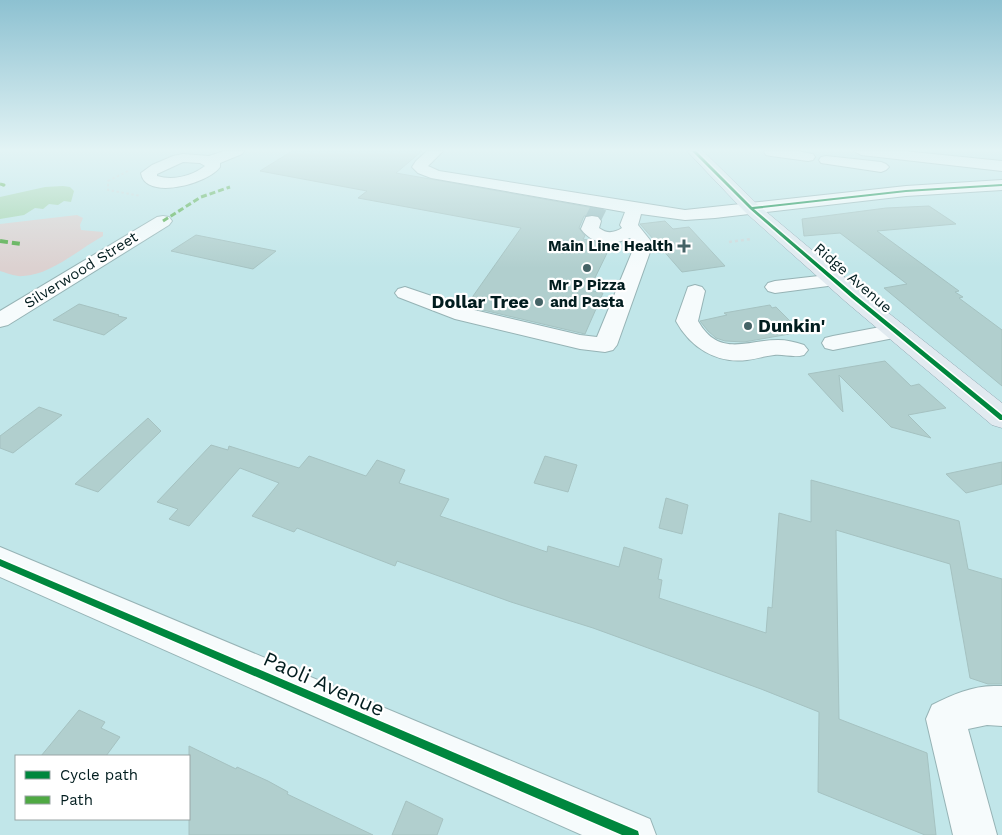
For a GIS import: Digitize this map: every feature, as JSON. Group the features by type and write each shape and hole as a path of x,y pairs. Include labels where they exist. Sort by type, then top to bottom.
{"main road":[{"name":"Ridge Avenue","path":"733,190 751,208 896,331 1002,418"}],"street":[{"path":"504,190 597,210 635,208 685,215 715,214 751,208 923,190"},
{"path":"405,293 463,314 580,342 605,344 641,252 640,240 631,230 629,220 635,208"},
{"path":"597,210 590,229 601,237 621,236 631,230"},
{"name":"Silverwood Street","path":"0,320 163,220"},
{"path":"775,287 836,280"},
{"path":"833,343 896,331"},
{"name":"Paoli Avenue","path":"0,562 617,831"},
{"path":"975,835 946,719 968,708 989,704 1002,706"}],"lane":[{"path":"695,291 687,321 697,336 706,343 725,351 738,353 782,346 796,350"}],"path":[{"path":"729,242 751,239"}],"shaded area":[{"path":"32,190 74,191 71,202 64,201 58,205 49,204 43,209 35,208 24,215 0,219 0,197"},
{"path":"77,215 83,218 80,225 81,230 103,232 103,236 54,266 33,275 20,276 0,271 0,224"}],"building":[{"path":"361,190 492,190 600,209 597,215 584,216 579,228 585,236 583,239 611,245 589,290 603,293 585,334 466,306 521,228 358,198 367,191"},
{"path":"929,206 956,224 877,231 959,291 955,292 963,297 959,298 1002,330 1002,386 884,288 907,284 840,233 804,236 802,219 886,208"},
{"name":"Main Line Health","path":"665,221 673,229 689,227 725,266 682,272 640,224"},
{"path":"196,235 276,251 253,269 171,251"},
{"path":"79,304 127,318 104,335 53,320"},
{"name":"Dunkin'","path":"770,305 772,308 776,307 801,332 744,342 725,341 716,338 700,321 727,315 724,313"},
{"path":"885,361 911,386 919,384 946,408 908,415 931,438 891,427 839,375 843,412 808,374"},
{"path":"39,407 62,415 13,453 0,448 0,436"},
{"path":"148,418 161,431 98,492 75,484"},
{"path":"211,445 228,450 229,446 299,468 309,456 366,476 377,460 405,470 399,483 449,499 440,516 547,552 548,546 619,567 624,547 662,559 658,579 662,580 659,598 766,633 768,607 772,608 779,513 811,522 811,480 959,521 968,569 1002,579 1002,684 988,684 970,678 950,564 836,530 839,719 927,753 936,835 925,835 818,792 819,712 593,628 511,602 397,561 395,566 297,528 294,532 252,516 279,483 240,468 189,526 169,519 178,509 157,502"},
{"path":"545,456 577,465 568,492 534,483"},
{"path":"1002,462 1002,484 966,493 946,474"},
{"path":"666,498 688,505 682,534 659,528"},
{"path":"79,710 105,722 101,728 120,737 107,755 42,755"},
{"path":"189,746 236,769 237,767 268,781 288,792 287,794 373,835 189,835"},
{"path":"406,801 443,819 437,835 392,835"}],"tunnel":[{"path":"592,221 599,207"}],"marked path":[{"path":"163,221 201,197 221,190"},
{"path":"0,241 21,244"}],"cycle path":[{"path":"733,190 751,208 854,297 1002,418"},
{"path":"751,208 923,190"},
{"path":"0,562 634,835"}],"place":[{"name":"Main Line Health","path":"684,246"},
{"name":"Mr P Pizza and Pasta","path":"587,268"},
{"name":"Dollar Tree","path":"539,302"},
{"name":"Dunkin'","path":"748,326"}]}
